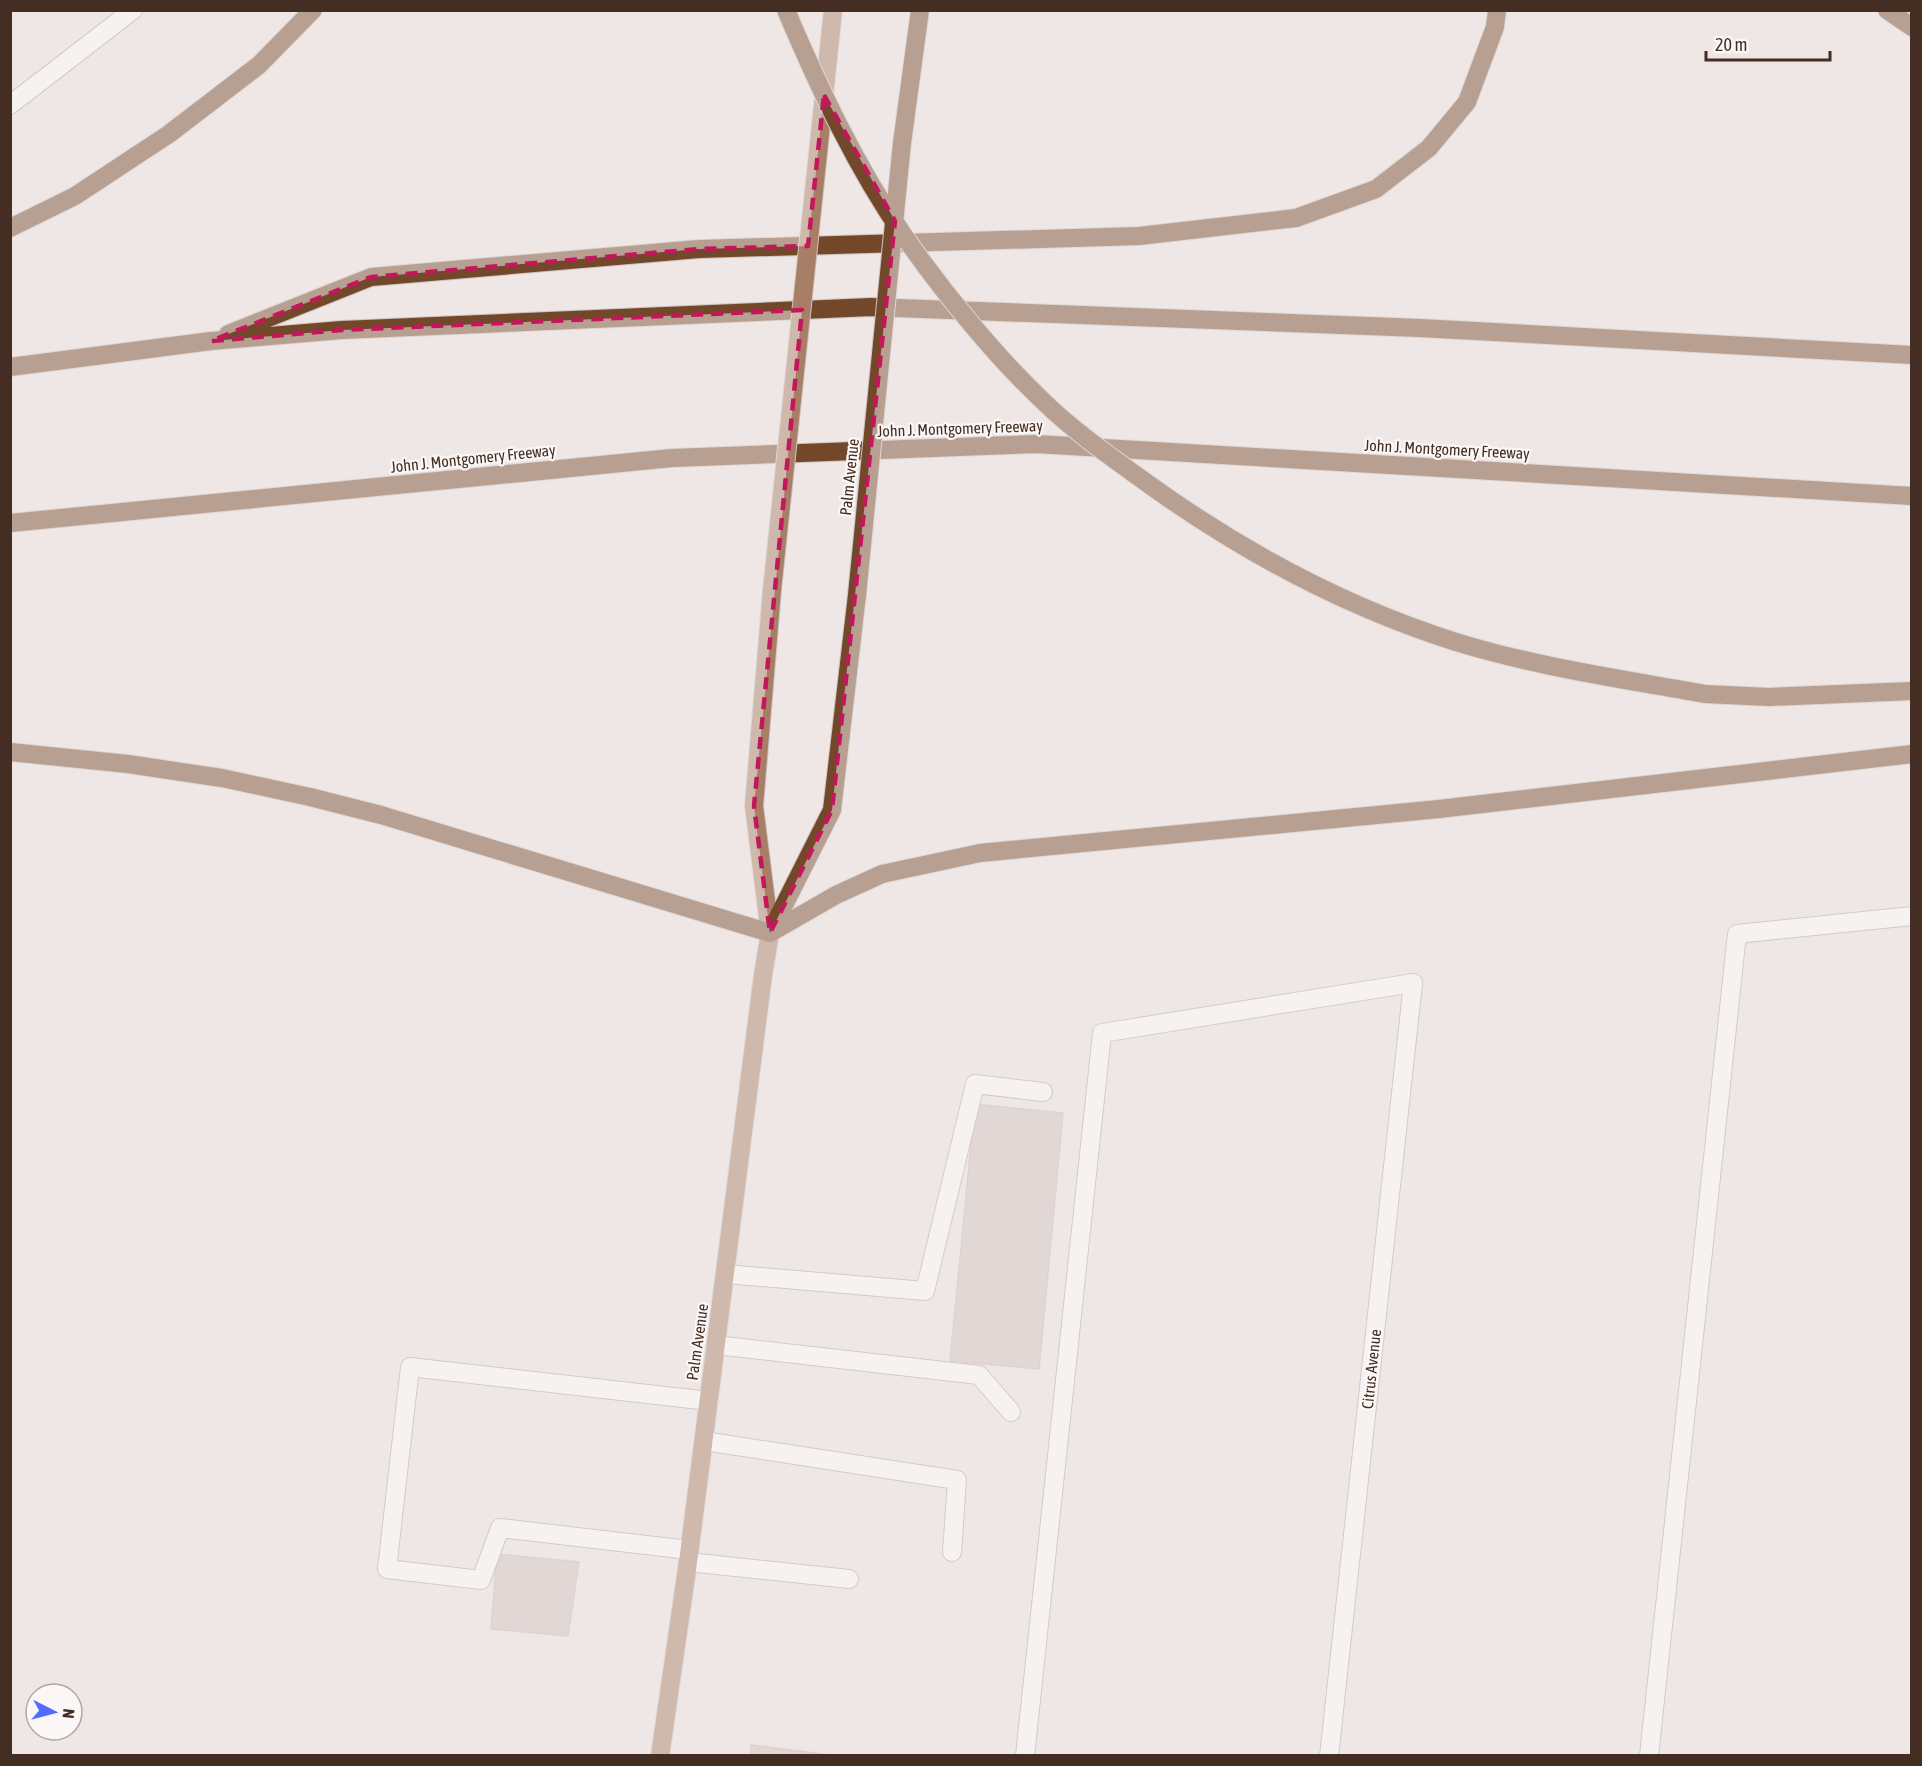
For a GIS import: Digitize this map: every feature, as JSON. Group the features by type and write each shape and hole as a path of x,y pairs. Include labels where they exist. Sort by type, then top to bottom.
{"highway":[{"path":"10,228 75,196 170,134 258,65 313,10"},
{"path":"786,10 831,110 903,235 951,298 1002,358 1044,402 1085,439 1229,539 1290,573 1403,624 1456,642 1530,662 1705,694 1769,698 1911,691"},
{"name":"Palm Avenue","path":"770,933 832,810 857,595 902,144 920,10"},
{"path":"914,55 931,10"},
{"path":"211,341 371,277 699,249 1139,236 1296,218 1376,189 1429,148 1467,102 1495,27 1497,10"},
{"path":"1887,10 1911,27"},
{"path":"10,367 211,341 342,330 871,307 1420,328 1911,356"},
{"name":"John J. Montgomery Freeway","path":"10,523 672,458 1036,444 1911,496"},
{"path":"10,752 199,774 310,797 381,815 770,933 836,895 882,874 980,853 1439,810 1911,754"}],"main road":[{"name":"Palm Avenue","path":"660,1755 689,1556 770,933 754,806 772,590 832,10"}],"street":[{"path":"10,105 133,10"},
{"path":"1649,1755 1737,934 1911,916"},
{"name":"Citrus Avenue","path":"1025,1755 1102,1033 1413,983 1329,1755"},
{"path":"726,1274 924,1291 975,1084 1043,1092"},
{"path":"717,1345 979,1375 1011,1412"},
{"path":"709,1401 410,1367 387,1569 481,1580 500,1528 849,1579"},
{"path":"704,1441 957,1480 952,1552"}],"highlighted area":[{"path":"824,95 895,221 832,810 770,933 754,806 802,310 342,330 211,341 371,277 699,249 808,246"}],"building":[{"path":"975,1104 1063,1113 1039,1369 950,1361"},
{"path":"497,1554 579,1562 568,1636 491,1629"},
{"path":"751,1745 839,1756 750,1756"}]}
